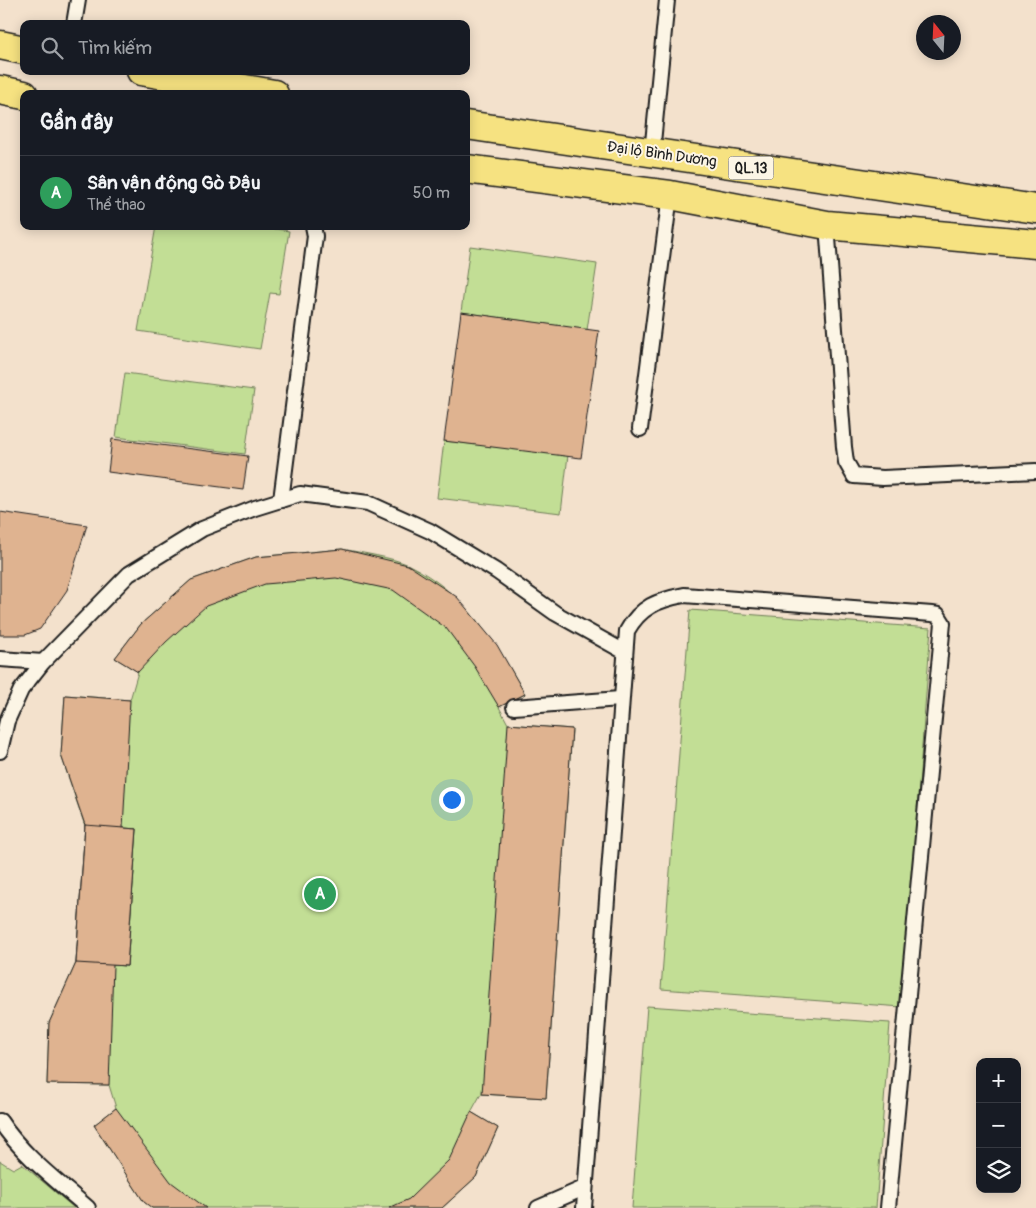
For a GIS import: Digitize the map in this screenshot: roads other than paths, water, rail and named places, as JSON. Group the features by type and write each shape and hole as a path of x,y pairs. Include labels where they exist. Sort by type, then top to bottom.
{"highway":[{"path":"0,45 20,49"},
{"path":"164,75 251,90"},
{"path":"0,90 20,93"},
{"name":"Đại lộ Bình Dương","path":"470,126 1036,209"},
{"path":"470,170 670,196 827,225 1036,244"}],"lane":[{"path":"75,20 78,0"},
{"path":"652,153 667,0"},
{"path":"640,429 670,196"},
{"path":"827,225 844,447 846,462 854,476 882,478 1036,470"},
{"path":"281,500 313,230"},
{"path":"0,751 7,721 21,690 43,662 129,574 202,529 300,494 368,503 459,547 555,612 623,651"},
{"path":"584,1208 623,651 626,631 642,610 666,599 684,596 932,614 941,618 943,623 888,1208"},
{"path":"0,659 43,662"},
{"path":"514,707 620,699"},
{"path":"0,1121 10,1136 44,1170 88,1208"},
{"path":"538,1208 584,1188"}],"place":[{"name":"Sân vận động Gò Đậu","path":"320,894"}]}
